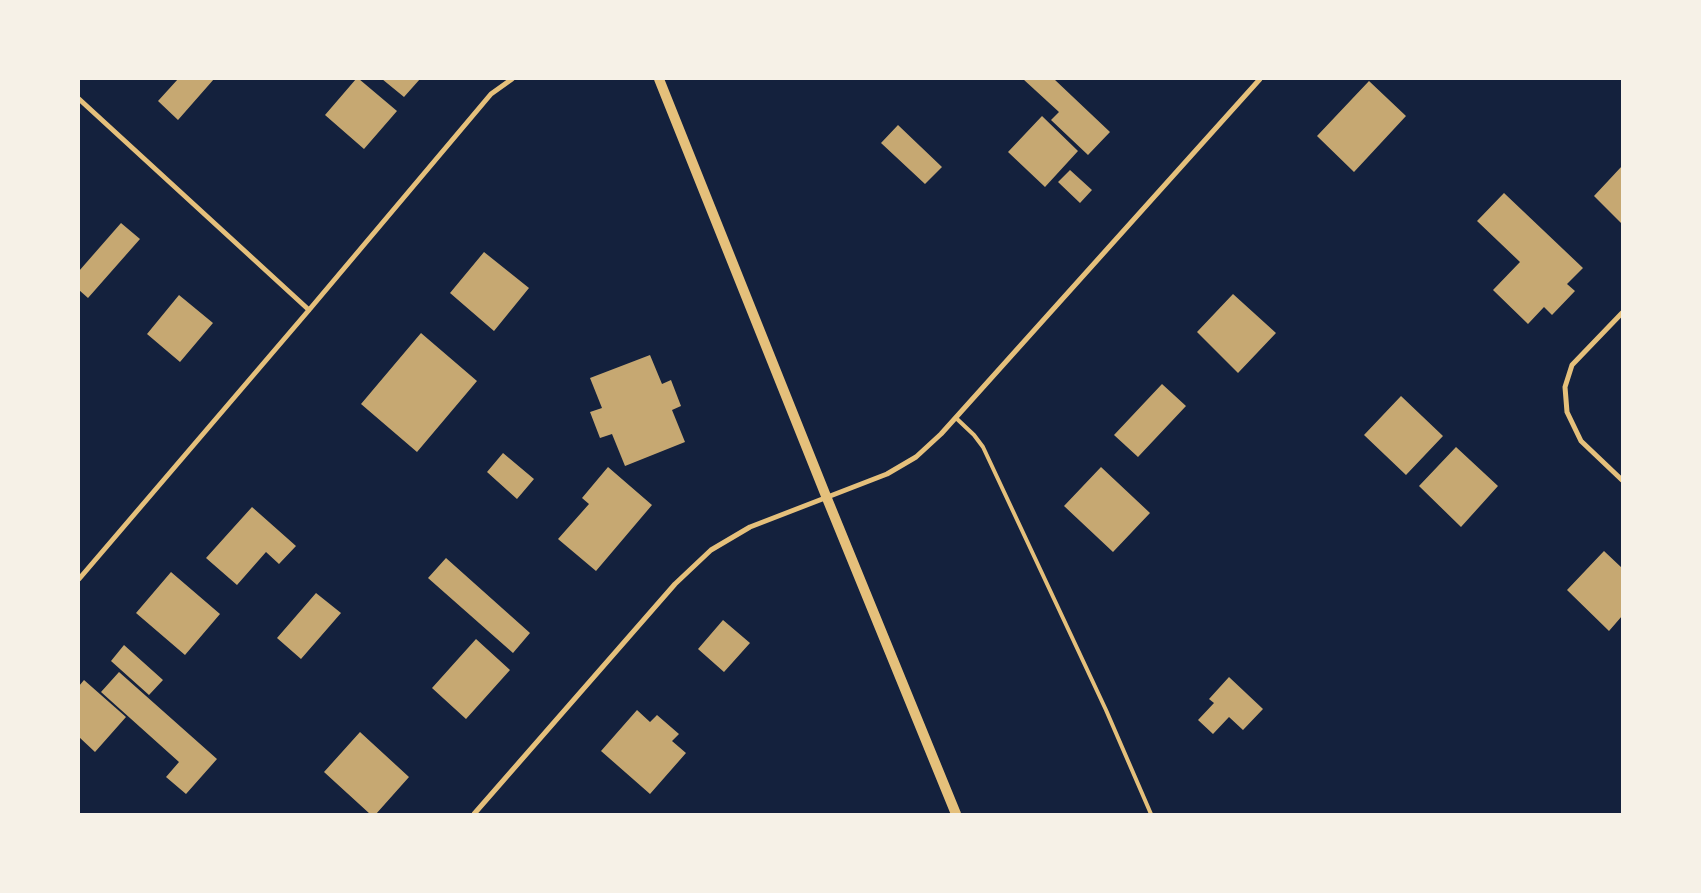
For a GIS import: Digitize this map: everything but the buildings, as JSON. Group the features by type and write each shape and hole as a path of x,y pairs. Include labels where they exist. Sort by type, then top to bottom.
{"main road":[{"path":"659,79 956,814"}],"street":[{"path":"79,579 491,94 512,79"},
{"path":"474,814 675,584 711,550 750,527 887,474 916,457 941,434 1260,79"},
{"path":"79,99 309,310"},
{"path":"1622,313 1572,365 1565,387 1567,412 1581,441 1622,480"}],"lane":[{"path":"956,418 974,435 983,447 1102,701 1151,814"}]}
